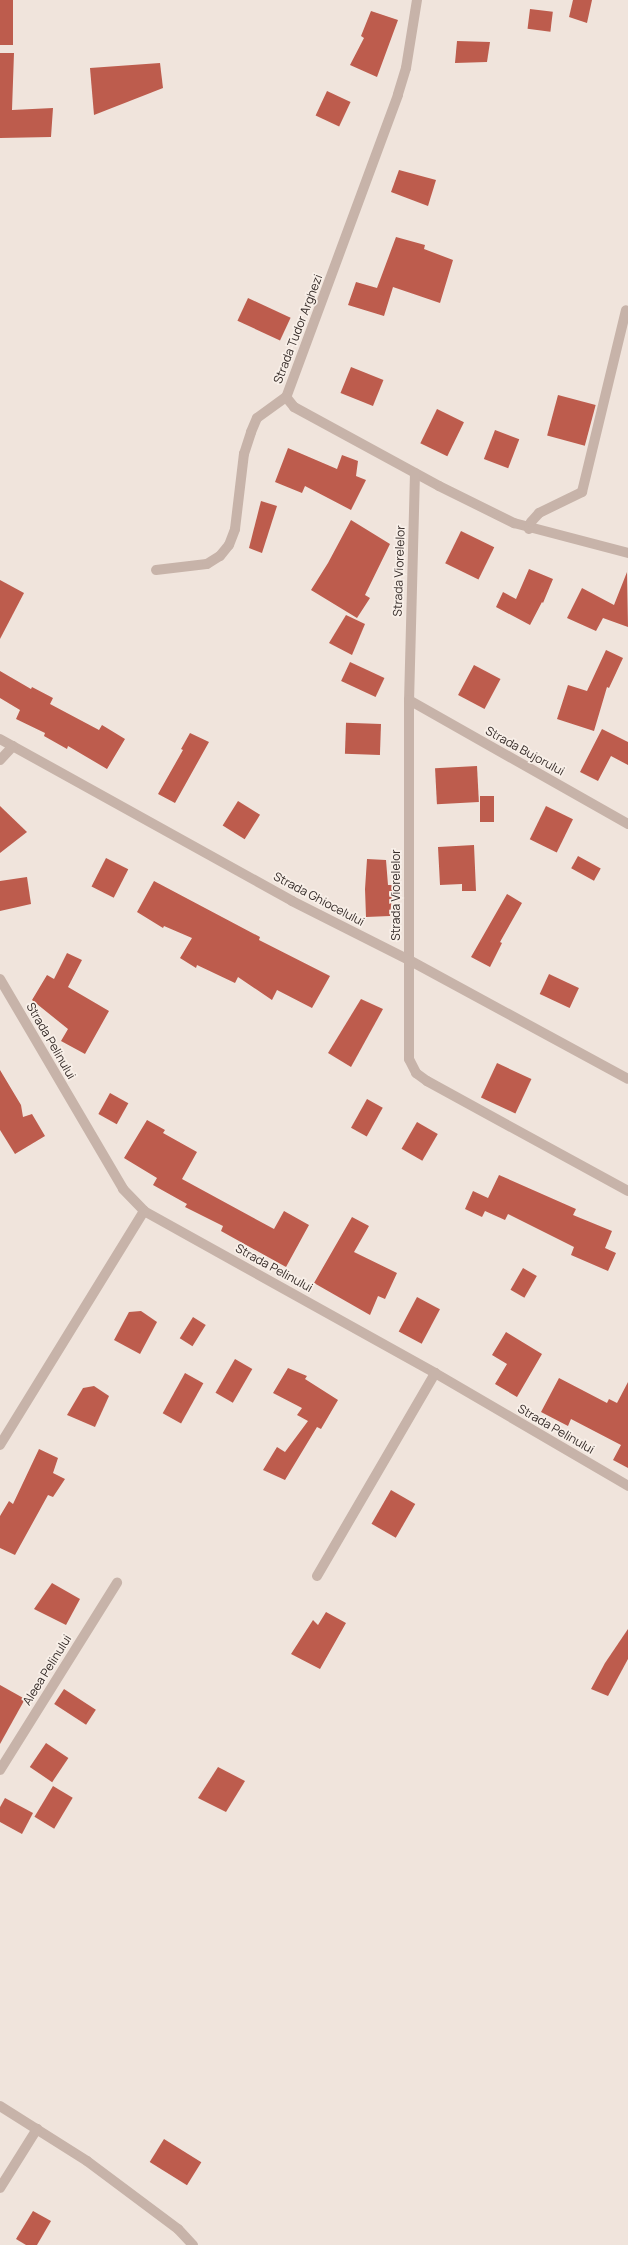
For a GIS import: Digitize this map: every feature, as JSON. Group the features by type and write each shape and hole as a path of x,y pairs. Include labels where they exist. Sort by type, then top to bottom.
{"street":[{"name":"Strada Tudor Arghezi","path":"417,0 406,68 398,96 286,397 294,407 415,473 514,524 628,553"},
{"path":"529,529 531,522 539,513 582,492 626,310"},
{"path":"156,570 207,564 220,556 229,545 235,529 244,454 251,432 257,418 286,397"},
{"name":"Strada Viorelelor","path":"415,473 409,700 409,1059 416,1073 426,1081 628,1191"},
{"name":"Strada Bujorului","path":"409,700 628,824"},
{"name":"Strada Ghiocelului","path":"0,739 292,901 409,960 628,1079"},
{"path":"0,760 14,746"},
{"name":"Strada Pelinului","path":"0,979 123,1189 144,1211 435,1373 628,1486"},
{"path":"0,1445 144,1211"},
{"path":"317,1576 435,1373"},
{"name":"Aleea Pelinului","path":"0,1770 117,1583"},
{"path":"0,2106 87,2161 178,2229 193,2245"},
{"path":"0,2188 37,2129"}],"building":[{"path":"0,0 13,0 13,45 0,45"},
{"path":"573,0 592,0 587,23 569,17"},
{"path":"530,9 553,12 550,32 528,29"},
{"path":"371,11 398,20 377,77 350,65 364,38 361,36"},
{"path":"457,41 490,42 487,62 455,63"},
{"path":"0,53 14,53 12,110 53,108 51,137 0,138"},
{"path":"160,63 163,88 94,115 90,68"},
{"path":"327,91 351,102 339,126 316,115"},
{"path":"399,170 436,180 428,206 391,192"},
{"path":"396,237 425,245 424,249 453,260 440,303 393,287 384,316 348,305 356,282 377,288"},
{"path":"248,298 291,318 280,341 237,321"},
{"path":"351,367 383,380 373,406 341,393"},
{"path":"558,395 596,405 585,446 547,436"},
{"path":"437,409 464,422 447,456 420,443"},
{"path":"495,430 519,439 508,468 484,459"},
{"path":"288,448 337,469 342,455 358,461 356,476 366,480 351,510 305,486 302,493 275,482"},
{"path":"261,501 277,506 262,553 249,548"},
{"path":"351,520 390,544 365,595 370,598 357,618 311,590 328,563"},
{"path":"461,531 494,547 478,580 445,563"},
{"path":"529,569 553,579 543,603 542,602 530,625 496,607 503,592 516,599"},
{"path":"627,572 628,627 603,618 596,631 567,618 582,588 614,605"},
{"path":"0,580 24,593 0,639"},
{"path":"346,615 365,624 352,655 329,643"},
{"path":"606,650 623,658 609,688 607,687 594,731 557,719 568,685 587,691"},
{"path":"350,662 384,678 376,697 341,681"},
{"path":"474,665 500,679 485,709 458,695"},
{"path":"0,671 31,689 32,687 53,698 50,704 99,730 102,725 125,739 107,769 68,746 67,749 44,736 45,733 16,719 20,710 0,698"},
{"path":"346,723 381,724 380,755 345,754"},
{"path":"602,729 628,742 628,765 611,756 598,781 580,772"},
{"path":"190,733 209,742 175,803 158,794 183,750 181,749"},
{"path":"477,766 479,802 437,804 435,768"},
{"path":"480,796 494,796 494,822 480,822"},
{"path":"238,801 260,815 245,839 223,826"},
{"path":"0,806 27,832 0,853"},
{"path":"546,806 573,819 557,852 530,839"},
{"path":"474,845 476,891 462,891 462,884 440,885 438,847"},
{"path":"578,856 601,869 594,881 571,868"},
{"path":"106,858 128,869 114,898 91,887"},
{"path":"367,859 386,860 388,885 393,885 390,916 366,917 365,889"},
{"path":"27,877 31,904 0,911 0,881"},
{"path":"154,881 260,937 259,940 330,976 312,1008 277,990 272,1000 238,977 235,983 197,965 196,968 180,958 192,938 164,926 163,928 137,912"},
{"path":"507,894 522,903 500,942 502,943 490,967 471,957"},
{"path":"67,953 82,960 68,987 109,1011 85,1054 61,1041 68,1029 32,1000 47,975 54,979"},
{"path":"549,974 579,988 570,1008 540,994"},
{"path":"361,999 383,1009 351,1067 328,1053"},
{"path":"497,1063 531,1079 515,1113 481,1097"},
{"path":"0,1070 21,1105 23,1117 32,1114 45,1136 15,1154 0,1130"},
{"path":"110,1093 128,1103 117,1124 98,1114"},
{"path":"367,1099 383,1108 367,1137 351,1128"},
{"path":"147,1120 165,1130 163,1133 197,1152 182,1179 274,1229 284,1211 309,1225 286,1267 221,1231 223,1226 185,1207 187,1204 153,1185 157,1178 124,1158"},
{"path":"417,1122 438,1134 422,1161 401,1149"},
{"path":"499,1175 576,1209 573,1215 612,1231 605,1248 616,1253 608,1271 571,1255 574,1247 508,1214 505,1220 485,1211 482,1217 465,1209 473,1191 488,1198"},
{"path":"352,1217 369,1226 354,1252 397,1273 385,1299 378,1296 370,1315 314,1283"},
{"path":"523,1268 537,1276 524,1298 510,1290"},
{"path":"417,1297 440,1309 422,1344 399,1331"},
{"path":"141,1311 157,1322 140,1354 114,1340 129,1312"},
{"path":"193,1317 206,1325 192,1346 180,1338"},
{"path":"506,1332 542,1354 517,1397 495,1384 507,1364 492,1355"},
{"path":"235,1359 252,1369 233,1403 216,1393"},
{"path":"288,1368 307,1376 305,1379 338,1400 321,1429 317,1427 285,1480 263,1470 277,1447 285,1452 308,1421 297,1415 302,1408 273,1393"},
{"path":"185,1373 203,1383 181,1423 163,1413"},
{"path":"559,1378 607,1403 609,1399 617,1403 628,1382 628,1468 613,1460 621,1445 571,1419 568,1426 541,1412"},
{"path":"94,1386 109,1396 95,1427 67,1415 83,1388"},
{"path":"39,1449 58,1458 53,1473 65,1479 53,1497 48,1495 15,1555 0,1548 0,1516 9,1501 13,1504"},
{"path":"391,1490 415,1504 396,1538 371,1524"},
{"path":"52,1583 80,1599 66,1625 34,1609"},
{"path":"326,1612 346,1623 320,1669 291,1654 313,1620 318,1625"},
{"path":"628,1629 628,1659 608,1696 591,1689 605,1663"},
{"path":"0,1685 25,1699 0,1744"},
{"path":"64,1689 96,1710 86,1725 54,1704"},
{"path":"46,1743 68,1758 52,1782 30,1767"},
{"path":"218,1767 245,1781 226,1812 198,1798"},
{"path":"53,1786 73,1798 54,1829 34,1817"},
{"path":"5,1798 33,1813 22,1834 0,1822 0,1807"},
{"path":"164,2139 201,2162 187,2185 150,2162"},
{"path":"33,2211 51,2221 37,2245 26,2245 16,2239"}]}
